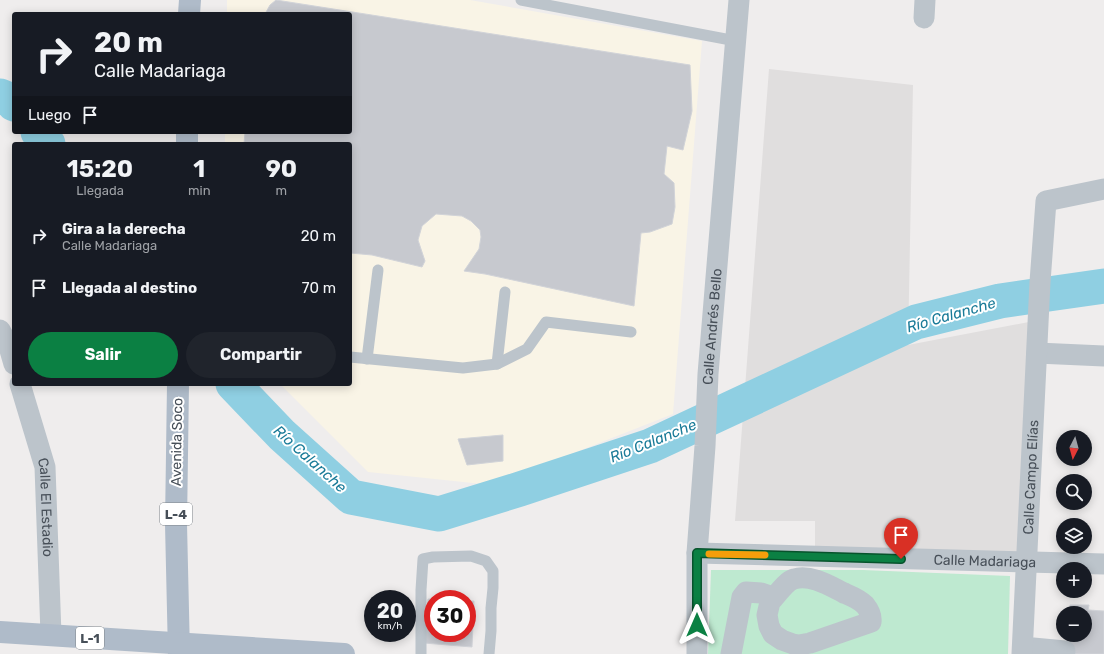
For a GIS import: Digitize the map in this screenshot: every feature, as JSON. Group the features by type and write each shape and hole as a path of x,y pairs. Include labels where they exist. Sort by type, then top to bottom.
{"main road":[{"path":"190,0 190,12"},
{"name":"Avenida Soco","path":"178,386 176,524 179,649"},
{"name":"L-1","path":"0,632 51,635 179,649 344,654"}],"street":[{"name":"Calle Andrés Bello","path":"697,654 697,553 705,446 708,374 739,0"},
{"name":"Calle Campo Elías","path":"1027,651 1026,562 1046,201 1104,190"},
{"path":"0,330 9,347 12,357"},
{"path":"1037,352 1104,356"},
{"name":"Calle El Estadio","path":"21,386 45,467 51,635"},
{"name":"Calle Madariaga","path":"697,553 1104,564"},
{"path":"731,654 742,596 746,592 767,595 770,602 767,614 769,626 774,634 782,640 799,645 810,643 871,622 872,616 865,605 857,599 827,583 812,579 794,579 787,582 770,602"},
{"path":"1027,651 1065,651"}],"lane":[{"path":"521,0 736,41"},
{"path":"367,359 378,270"},
{"path":"496,364 505,292"},
{"path":"352,357 463,368 496,364 527,349 546,322 631,332"},
{"path":"422,654 421,590 423,559 433,557 471,556 486,561 493,571 491,631 488,654"}],"shaded area":[{"path":"227,0 470,0 702,41 673,414 492,485 368,472 282,386 352,386 352,142 225,142 225,134 352,134 352,12 227,12"},
{"path":"769,69 913,85 908,345 1039,320 1022,556 815,550 815,521 735,521"}],"green space":[{"path":"711,570 863,570 1010,576 1008,654 708,654"}],"building":[{"path":"276,0 690,65 692,111 683,150 667,146 664,174 674,183 675,207 672,224 650,232 641,233 634,306 485,274 464,271 479,249 481,237 480,230 471,221 462,216 436,214 422,226 418,240 425,261 422,267 372,255 352,253 352,142 244,142 245,134 352,134 352,12 266,12 270,5"},
{"path":"503,435 503,461 467,465 458,439"},
{"path":"1070,605 1089,605 1089,606"},
{"path":"1092,610 1104,611 1104,654 1065,654 1069,648 1069,642 1092,642"},
{"path":"424,642 472,642 472,647"}],"waterway":[{"name":"Río Calanche","path":"0,96 12,101"},
{"name":"Río Calanche","path":"40,134 46,142"},
{"name":"Río Calanche","path":"235,386 282,435 351,497 439,514 650,446 916,322 1000,301 1104,286"}],"slow traffic":[{"path":"709,554 765,555"}],"route":[{"path":"697,625 697,553 901,559"}]}
